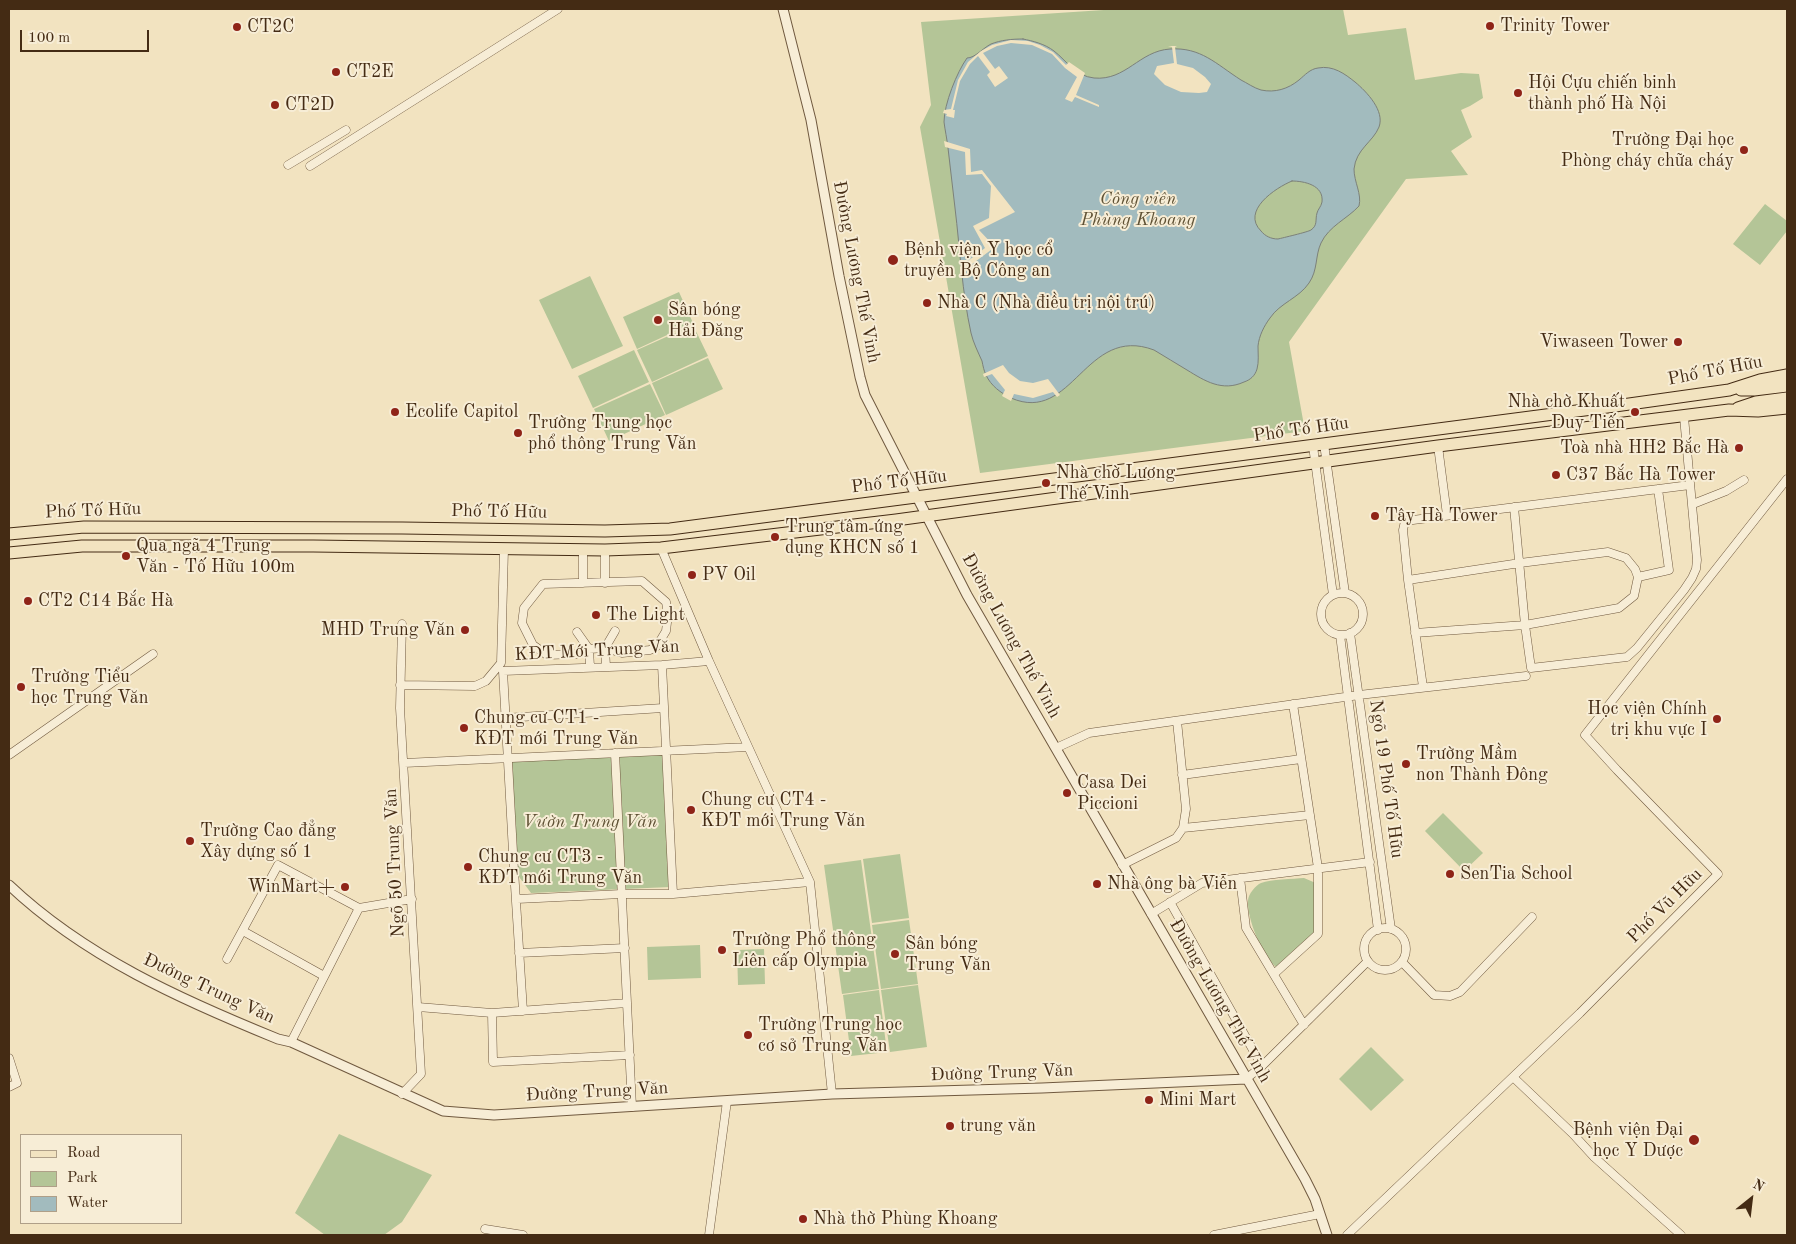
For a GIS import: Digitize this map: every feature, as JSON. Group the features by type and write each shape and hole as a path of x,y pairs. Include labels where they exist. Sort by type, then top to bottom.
{"main road":[{"name":"Phố Tố Hữu","path":"9,534 84,527 146,526 622,531 670,529 916,496 1064,479 1729,390 1760,380 1787,375"},
{"path":"1729,390 1754,390 1787,386"},
{"path":"1730,410 1756,402 1787,398"},
{"name":"Phố Tố Hữu","path":"9,553 82,546 313,546 583,550 661,548 926,516 1438,446 1730,410 1758,412 1787,408"},
{"path":"146,526 148,546"},
{"path":"501,530 502,549"}],"street":[{"name":"Đường Lương Thế Vinh","path":"783,9 811,120 860,378 865,395 967,595 1305,1179 1327,1235"},
{"path":"310,166 553,10"},
{"path":"288,165 346,130"},
{"path":"1514,507 1531,668 1627,657 1637,648 1684,590 1696,569 1693,504 1684,417"},
{"path":"1318,445 1345,593"},
{"path":"1438,446 1447,515"},
{"path":"1321,462 1333,595"},
{"path":"1693,504 1726,491 1744,480"},
{"name":"Phố Vũ Hữu","path":"1346,1235 1580,1013 1718,874 1617,770 1585,734 1787,480"},
{"path":"1422,687 1408,580 1403,530 1405,521 1690,485"},
{"path":"1638,577 1669,570 1658,489"},
{"path":"661,548 709,661 810,882 832,1094"},
{"path":"400,685 475,686 494,673 501,663 502,549"},
{"path":"583,550 583,583"},
{"path":"605,550 605,583"},
{"path":"1408,580 1608,552 1626,558 1635,569 1638,577 1634,596 1619,608 1525,625 1415,633"},
{"path":"642,581 666,602 668,614 666,631 657,646 650,650 622,653 605,648 590,648 576,654 547,655 533,645 522,623 524,608 543,584 583,583 642,581"},
{"path":"1345,593 1358,600 1363,610 1362,622 1350,633 1340,634 1327,629 1321,617 1323,604 1333,595 1345,593"},
{"name":"Ngõ 50 Trung Văn","path":"402,624 400,708 421,1074 402,1094"},
{"path":"606,667 605,648 614,631"},
{"path":"577,632 590,648 590,667"},
{"name":"Ngõ 19 Phố Tố Hữu","path":"1350,633 1391,929"},
{"name":"Ngõ 19 Phố Tố Hữu","path":"1340,634 1378,930"},
{"path":"9,755 153,654"},
{"name":"KĐT Mới Trung Văn","path":"523,1011 503,671 662,665 709,661"},
{"path":"662,665 673,894"},
{"path":"1056,748 1089,734 1348,696 1526,676"},
{"path":"1274,974 1318,934 1318,868 1293,704"},
{"path":"505,718 663,708"},
{"path":"1122,865 1176,838 1184,828 1186,809 1177,721"},
{"path":"404,762 508,759 748,747"},
{"path":"616,753 632,1107"},
{"path":"1182,775 1301,759"},
{"path":"1184,828 1310,815"},
{"path":"1151,914 1202,883 1370,862"},
{"path":"228,959 278,865 359,908 412,899"},
{"path":"1240,878 1246,928 1304,1024"},
{"path":"517,899 622,894 673,894 810,882"},
{"name":"Đường Trung Văn","path":"9,885 32,907 100,955 194,1004 278,1039 292,1042 443,1112 494,1115 832,1094 1042,1088 1246,1079"},
{"path":"1170,902 1262,1066"},
{"path":"292,1042 359,908"},
{"path":"1402,962 1434,995 1450,996 1460,992 1532,917"},
{"path":"1391,929 1404,939 1406,954 1397,967 1381,970 1374,967 1368,961 1365,951 1366,940 1378,930 1391,929"},
{"path":"243,930 324,976"},
{"path":"519,953 625,948"},
{"path":"1246,1079 1262,1066 1368,961"},
{"path":"418,1008 492,1013 627,1003"},
{"path":"492,1013 493,1062 630,1055"},
{"path":"9,1058 18,1083 9,1086"},
{"path":"1514,1077 1594,1157 1681,1235"},
{"path":"709,1235 727,1101"},
{"path":"1214,1235 1320,1214"},
{"path":"485,1229 523,1235"}],"green space":[{"name":"Công viên Phùng Khoang","path":"1119,9 1343,9 1348,35 1406,28 1415,80 1461,73 1479,74 1483,98 1461,110 1472,137 1451,151 1468,175 1406,179 1289,342 1305,431 980,473 920,127 931,105 921,22"},
{"path":"1765,204 1787,221 1787,231 1760,265 1733,244"},
{"path":"590,276 623,346 572,369 539,300"},
{"name":"Sân bóng Hải Đăng","path":"679,292 693,323 637,349 623,317"},
{"name":"Sân bóng Hải Đăng","path":"693,325 708,356 652,382 637,350"},
{"name":"Sân bóng Hải Đăng","path":"634,350 649,382 593,408 578,376"},
{"name":"Sân bóng Hải Đăng","path":"708,358 723,389 666,415 652,383"},
{"name":"Sân bóng Hải Đăng","path":"650,384 665,415 609,441 594,409"},
{"name":"Vườn Trung Văn","path":"665,751 670,887 531,893 514,870 508,759"},
{"path":"1443,813 1483,853 1464,871 1425,831"},
{"name":"Sân bóng Trung Văn","path":"900,854 909,918 872,923 863,859"},
{"path":"861,860 879,989 842,994 824,865"},
{"path":"1304,878 1318,884 1318,934 1297,948 1282,964 1276,967 1256,936 1248,909 1248,898 1261,883"},
{"name":"Sân bóng Trung Văn","path":"909,920 918,984 881,989 872,925"},
{"path":"700,945 701,978 648,980 647,947"},
{"path":"764,949 765,984 738,985 737,950"},
{"name":"Sân bóng Trung Văn","path":"918,985 927,1047 890,1052 881,990"},
{"name":"Sân bóng Trung Văn","path":"879,990 887,1052 851,1056 843,995"},
{"path":"1371,1047 1404,1080 1371,1111 1339,1079"},
{"path":"339,1134 432,1175 402,1222 384,1235 325,1235 295,1213"}],"water":[{"path":"1023,39 1047,46 1076,71 1087,77 1105,78 1124,71 1159,51 1181,49 1208,58 1241,80 1266,91 1286,88 1312,70 1323,67 1329,68 1343,73 1351,79 1374,102 1379,115 1379,127 1355,162 1354,169 1360,201 1359,206 1333,227 1324,237 1319,248 1314,273 1309,283 1300,293 1279,308 1266,324 1258,346 1257,369 1250,379 1236,385 1214,384 1200,378 1154,350 1131,346 1111,350 1095,361 1065,388 1050,398 1032,403 1007,396 988,379 973,340 968,318 944,122 946,106 952,88 967,58 976,55 991,44","holes":["1292,181 1312,185 1317,188 1322,196 1315,226 1309,231 1278,239 1268,237 1256,223 1255,216 1258,208 1277,189"]}],"pier":[{"path":"1011,40 1028,41 1040,45 1053,52 1066,65 1069,62 1085,73 1076,95 1099,105 1099,107 1075,97 1072,102 1065,99 1077,77 1065,68 1052,54 1032,45 1011,43 997,46 983,53 995,69 999,66 1008,78 995,87 987,75 990,72 978,56 970,64 960,81 953,110 955,110 954,118 946,116 947,114 943,113 944,110 951,109 958,80 968,62 992,45"},
{"path":"1168,46 1177,46 1175,47 1177,64 1193,68 1211,84 1207,92 1181,92 1165,85 1154,74 1157,66 1174,63 1172,47"},
{"path":"944,141 970,149 971,172 982,170 1015,212 979,230 995,247 960,273 960,267 985,248 973,226 989,218 991,186 982,174 966,175 965,152 945,147"},
{"path":"1003,365 1009,373 1020,381 1033,383 1048,379 1060,395 1057,397 1053,392 1033,398 1014,394 1011,401 1002,396 1005,390 992,374 984,377 983,374"}],"place":[{"name":"Trinity Tower","path":"1490,26"},
{"name":"CT2C","path":"237,27"},
{"name":"CT2E","path":"336,72"},
{"name":"Hội Cựu chiến binh thành phố Hà Nội","path":"1518,93"},
{"name":"CT2D","path":"275,105"},
{"name":"Trường Đại học Phòng cháy chữa cháy","path":"1744,150"},
{"name":"Bệnh viện Y học cổ truyền Bộ Công an","path":"893,260"},
{"name":"Nhà C (Nhà điều trị nội trú)","path":"927,303"},
{"name":"Sân bóng Hải Đăng","path":"658,320"},
{"name":"Viwaseen Tower","path":"1678,342"},
{"name":"Ecolife Capitol","path":"395,412"},
{"name":"Nhà chờ Khuất Duy Tiến","path":"1635,412"},
{"name":"Trường Trung học phổ thông Trung Văn","path":"518,433"},
{"name":"Toà nhà HH2 Bắc Hà","path":"1739,448"},
{"name":"C37 Bắc Hà Tower","path":"1556,475"},
{"name":"Nhà chờ Lương Thế Vinh","path":"1046,483"},
{"name":"Tây Hà Tower","path":"1375,516"},
{"name":"Trung tâm ứng dụng KHCN số 1","path":"775,537"},
{"name":"Qua ngã 4 Trung Văn - Tố Hữu 100m","path":"126,556"},
{"name":"PV Oil","path":"692,575"},
{"name":"CT2 C14 Bắc Hà","path":"28,601"},
{"name":"The Light","path":"596,615"},
{"name":"MHD Trung Văn","path":"465,630"},
{"name":"Trường Tiểu học Trung Văn","path":"21,687"},
{"name":"Học viện Chính trị khu vực I","path":"1717,719"},
{"name":"Chung cư CT1 - KĐT mới Trung Văn","path":"464,728"},
{"name":"Trường Mầm non Thành Đông","path":"1406,764"},
{"name":"Casa Dei Piccioni","path":"1067,793"},
{"name":"Chung cư CT4 - KĐT mới Trung Văn","path":"691,810"},
{"name":"Trường Cao đẳng Xây dựng số 1","path":"190,841"},
{"name":"Chung cư CT3 - KĐT mới Trung Văn","path":"468,867"},
{"name":"SenTia School","path":"1450,874"},
{"name":"Nhà ông bà Viễn","path":"1097,884"},
{"name":"WinMart+","path":"345,887"},
{"name":"Trường Phổ thông Liên cấp Olympia","path":"722,950"},
{"name":"Sân bóng Trung Văn","path":"895,954"},
{"name":"Trường Trung học cơ sở Trung Văn","path":"748,1035"},
{"name":"Mini Mart","path":"1149,1100"},
{"name":"trung văn","path":"950,1126"},
{"name":"Bệnh viện Đại học Y Dược","path":"1694,1140"},
{"name":"Nhà thờ Phùng Khoang","path":"803,1219"}]}
